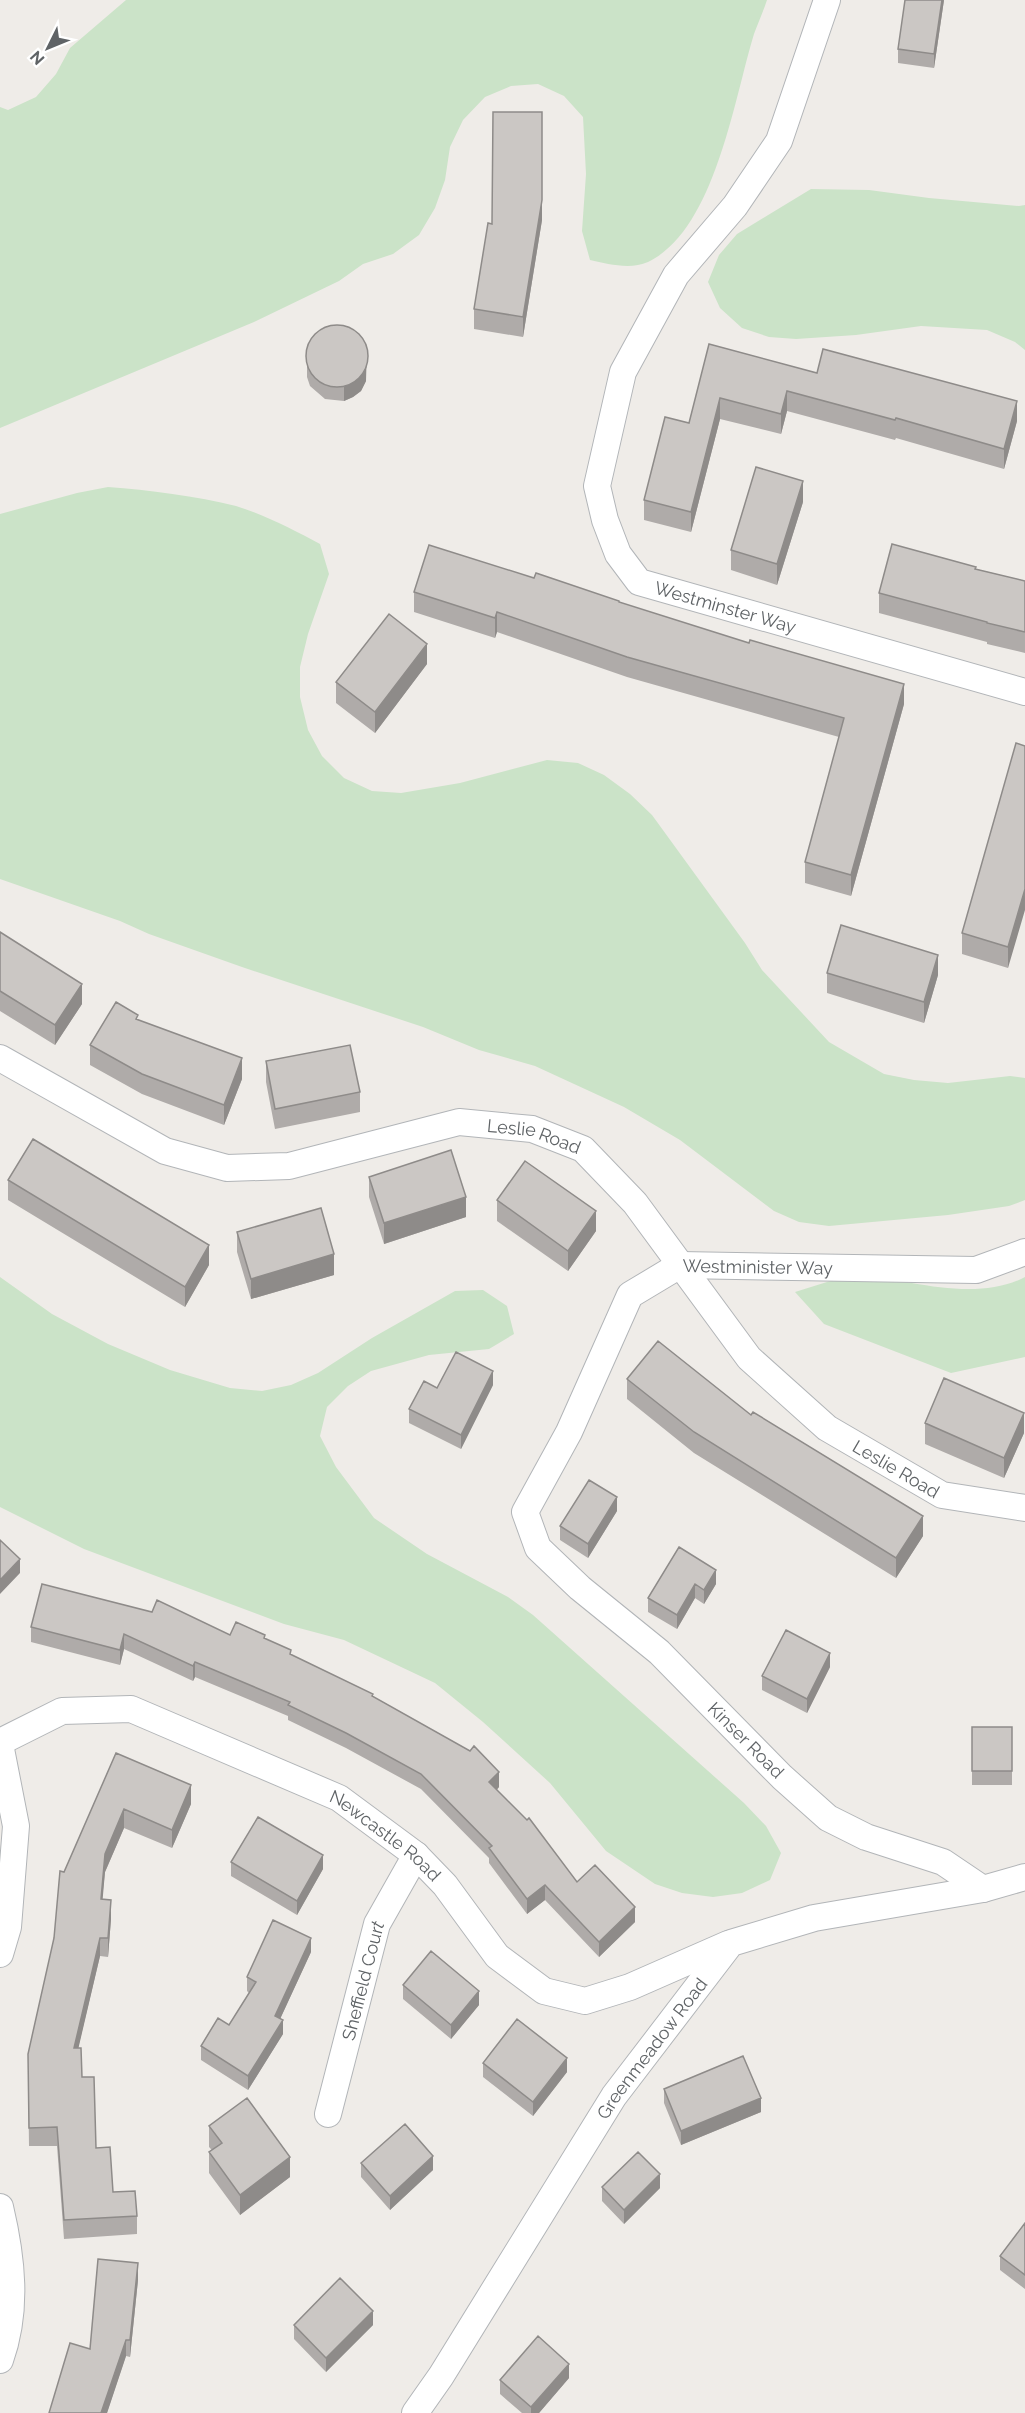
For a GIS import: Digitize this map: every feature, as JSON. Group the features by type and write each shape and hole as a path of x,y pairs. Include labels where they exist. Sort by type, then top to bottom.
{"street":[{"name":"Westminster Way","path":"827,0 779,141 735,206 675,275 623,372 597,486 605,520 618,554 639,582 1025,692"},
{"name":"Leslie Road","path":"0,1058 165,1151 227,1168 289,1166 459,1122 531,1129 583,1149 635,1203 748,1358 827,1428 942,1495 1025,1508"},
{"name":"Westminister Way","path":"538,1548 525,1512 569,1432 630,1295 680,1264 976,1270 1025,1252"},
{"name":"Kinser Road","path":"538,1548 580,1588 659,1652 782,1777 828,1818 866,1837 943,1862 983,1889"},
{"name":"Newcastle Road","path":"0,1743 62,1711 131,1709 339,1798 416,1856 445,1885 497,1956 544,1991 585,2001 630,1987 731,1943"},
{"path":"0,1743 16,1826 8,1927 0,1954"},
{"name":"Sheffield Court","path":"328,2114 377,1924 416,1856"},
{"path":"731,1943 814,1918 983,1889 1025,1877"},
{"name":"Greenmeadow Road","path":"415,2413 441,2376 614,2096 731,1943"},
{"path":"0,2207 12,2263 6,2344 0,2360"}],"green space":[{"path":"126,0 767,0 754,34 719,160 706,193 690,222 671,246 648,262 626,266 590,260 582,231 586,174 583,117 564,96 538,84 511,86 485,97 463,120 450,147 445,180 435,208 419,235 393,254 363,264 339,281 254,322 0,428 0,107 8,110 36,97 56,74 70,48"},
{"path":"811,189 869,190 929,198 1025,205 1025,350 1015,342 987,330 921,326 856,335 796,339 769,337 742,328 720,308 708,282 719,255 737,234"},
{"path":"108,487 172,494 236,506 268,518 320,544 329,574 308,634 300,667 300,697 308,730 322,756 344,778 372,791 401,793 460,783 547,760 578,763 604,775 630,794 652,815 762,970 829,1042 884,1074 914,1080 948,1083 1010,1076 1025,1078 1025,1200 1009,1206 948,1215 829,1226 799,1222 774,1211 680,1140 624,1107 535,1066 479,1050 423,1027 242,967 0,879 0,514"},
{"path":"859,1272 921,1285 965,1289 1006,1284 1025,1277 1025,1357 951,1373 824,1324 795,1292"},
{"path":"0,1277 52,1314 108,1344 170,1370 230,1388 262,1391 291,1385 318,1373 372,1338 455,1291 483,1290 507,1306 514,1334 489,1349 429,1355 371,1371 348,1386 327,1407 320,1436 336,1467 374,1518 427,1554 508,1597 533,1615 744,1803 766,1826 781,1853 770,1880 742,1893 713,1897 682,1893 655,1884 606,1851 550,1783 483,1722 435,1683 344,1640 284,1624 84,1549 0,1507"}],"building":[{"path":"905,0 942,0 934,54 898,49"},
{"path":"493,112 542,112 542,200 523,317 474,309 488,223 492,224"},
{"path":"337,325 359,334 368,356 359,378 337,387 315,378 306,356 315,334"},
{"path":"709,344 817,373 823,349 1017,401 1004,449 896,418 895,420 787,391 781,414 720,398 691,512 644,500 665,417 689,423"},
{"path":"756,467 803,481 777,564 731,550"},
{"path":"892,544 976,567 975,569 1025,581 1025,632 879,593"},
{"path":"429,545 534,578 536,573 749,643 750,640 904,684 851,875 805,862 844,718 627,657 497,612 495,618 414,592"},
{"path":"389,614 427,644 375,712 336,682"},
{"path":"1016,743 1025,746 1025,889 1008,947 962,933"},
{"path":"841,925 938,955 924,1002 827,973"},
{"path":"0,932 82,984 55,1025 0,991"},
{"path":"116,1002 138,1015 136,1019 242,1058 224,1105 142,1074 90,1045"},
{"path":"350,1045 360,1092 275,1109 266,1061"},
{"path":"33,1139 209,1245 185,1287 8,1180"},
{"path":"451,1150 466,1197 384,1223 369,1177"},
{"path":"525,1161 596,1211 568,1251 497,1200"},
{"path":"321,1208 334,1254 251,1279 237,1232"},
{"path":"658,1341 751,1415 753,1412 923,1516 896,1558 694,1432 627,1379"},
{"path":"456,1352 493,1371 461,1435 409,1409 424,1381 437,1388"},
{"path":"944,1378 1024,1413 1004,1458 925,1423"},
{"path":"589,1480 617,1497 588,1544 560,1526"},
{"path":"0,1540 20,1559 0,1580"},
{"path":"679,1547 716,1570 704,1590 695,1584 677,1615 648,1598"},
{"path":"42,1584 152,1612 157,1600 230,1635 236,1622 291,1650 290,1654 373,1694 372,1696 470,1751 474,1746 499,1772 489,1782 527,1820 529,1818 577,1882 595,1865 635,1907 599,1942 545,1885 527,1899 489,1848 492,1846 421,1774 346,1733 288,1705 290,1702 195,1662 193,1666 124,1634 120,1650 31,1627"},
{"path":"786,1630 830,1653 807,1699 762,1676"},
{"path":"972,1727 1012,1727 1012,1771 972,1771"},
{"path":"116,1753 191,1785 172,1830 124,1809 105,1854 101,1899 111,1900 108,1938 100,1938 74,2048 81,2048 82,2077 94,2077 96,2148 110,2147 113,2192 135,2191 137,2216 64,2220 57,2127 29,2128 28,2054 54,1938 60,1871 64,1872"},
{"path":"258,1817 323,1855 297,1901 231,1862"},
{"path":"273,1920 311,1938 275,2016 283,2020 248,2076 201,2046 218,2018 229,2025 256,1982 247,1977"},
{"path":"431,1951 479,1991 451,2025 403,1985"},
{"path":"517,2019 567,2058 533,2102 483,2063"},
{"path":"743,2056 761,2098 681,2131 664,2089"},
{"path":"247,2098 290,2157 240,2195 209,2152 222,2143 209,2126"},
{"path":"405,2124 433,2156 390,2196 361,2163"},
{"path":"638,2152 660,2174 624,2210 602,2187"},
{"path":"1025,2223 1025,2275 1000,2256"},
{"path":"98,2259 138,2263 130,2340 126,2340 101,2413 49,2413 70,2343 90,2349"},
{"path":"340,2278 373,2311 326,2358 294,2325"},
{"path":"538,2336 569,2364 531,2407 500,2380"}]}
